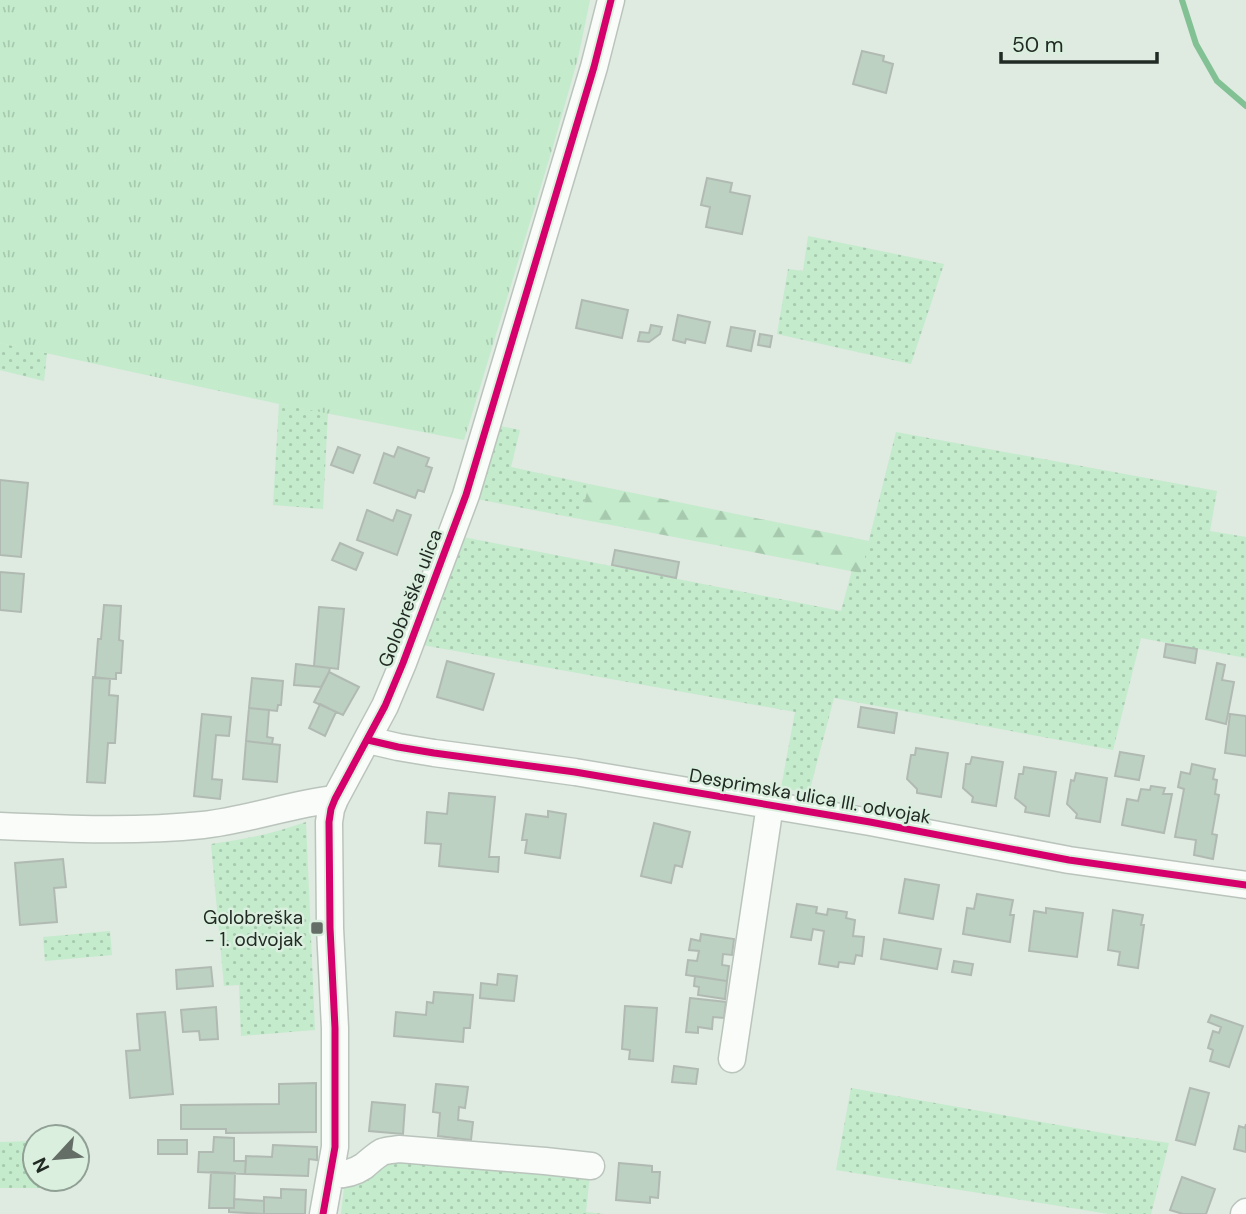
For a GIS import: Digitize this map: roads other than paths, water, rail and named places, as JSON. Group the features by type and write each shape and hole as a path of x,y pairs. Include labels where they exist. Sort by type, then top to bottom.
{"street":[{"name":"Golobreška ulica","path":"323,1214 335,1147 330,928 331,809 368,740 403,663 466,495 594,67 611,0"},
{"name":"Desprimska ulica III. odvojak","path":"368,740 422,751 575,772 884,824 1069,860 1246,885"},
{"path":"0,826 149,828 205,825 335,799"},
{"path":"732,1059 771,805"},
{"path":"331,1175 352,1172 384,1152 399,1149 591,1166"}],"waterway":[{"path":"1182,0 1196,44 1217,81 1246,106"}],"place":[{"name":"Golobreška - 1. odvojak","path":"317,928"}]}
